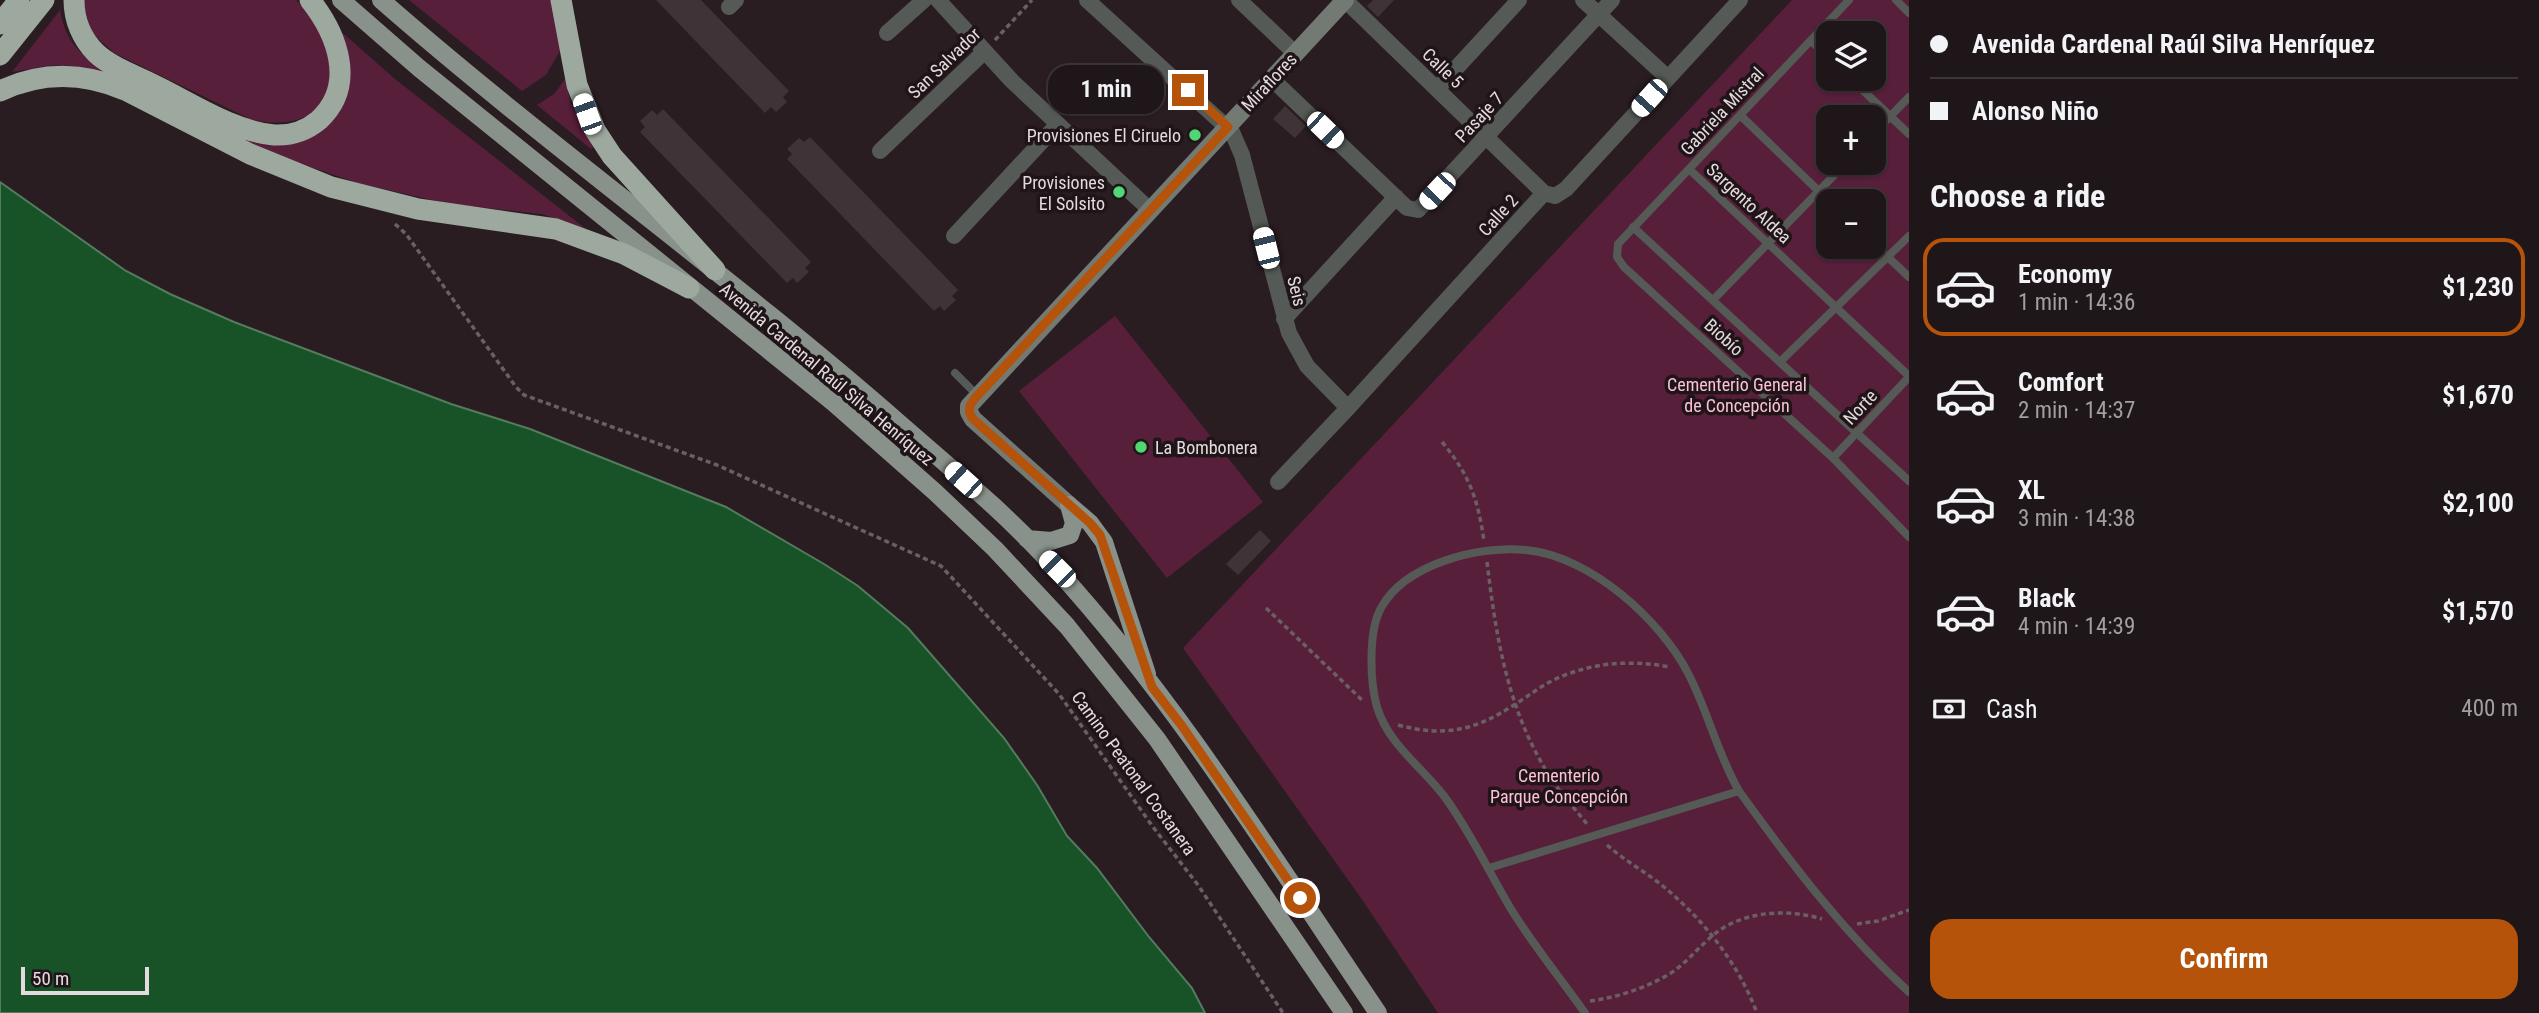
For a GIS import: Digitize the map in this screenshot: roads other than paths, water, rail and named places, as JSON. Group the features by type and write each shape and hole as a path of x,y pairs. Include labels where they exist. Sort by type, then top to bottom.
{"highway":[{"path":"0,24 19,0"},
{"path":"0,55 44,0"},
{"path":"74,0 81,32 105,60 230,122 275,135 298,132 316,122 331,106 340,83 338,52 333,36 310,0"},
{"path":"561,0 577,85 595,131 612,156 715,270"},
{"path":"0,91 20,82 43,77 72,75 99,80 125,90 250,154 331,187 418,209 556,229 624,254 689,288"}],"main road":[{"name":"Avenida Cardenal Raúl Silva Henríquez","path":"341,0 419,68 883,445 965,520 1041,596 1101,666 1157,739 1344,1013"},
{"name":"Avenida Cardenal Raúl Silva Henríquez","path":"381,0 467,74 715,270 881,407 1057,569 1152,687 1203,756 1378,1013"},
{"path":"1027,539 1051,541 1070,536 1074,523 1069,505"},
{"path":"1069,505 1090,523 1104,542 1152,687"}],"street":[{"path":"887,33 924,0"},
{"path":"938,0 984,52 1150,210"},
{"path":"1087,0 1228,127"},
{"path":"1239,0 1296,54"},
{"name":"Miraflores","path":"1069,505 973,419 969,406 1345,0"},
{"name":"Calle 5","path":"1345,0 1544,193"},
{"path":"1437,89 1519,0"},
{"path":"1583,0 1668,78"},
{"name":"Pasaje 7","path":"1396,197 1410,210 1421,208 1612,0"},
{"name":"Calle 2","path":"1278,482 1544,193 1555,196 1563,193 1740,0"},
{"name":"San Salvador","path":"880,151 984,52"},
{"path":"1272,79 1396,197 1284,319"},
{"path":"954,236 1058,124"},
{"name":"Seis","path":"1228,127 1236,138 1242,155 1284,319 1300,355 1348,408"}],"lane":[{"name":"Gabriela Mistral","path":"1618,244 1849,0"},
{"path":"1896,0 1909,13"},
{"path":"1811,41 1816,45"},
{"path":"1864,91 1909,134"},
{"path":"1886,121 1909,97"},
{"path":"1740,115 1816,189"},
{"name":"Sargento Aldea","path":"1689,169 1909,377"},
{"path":"1820,189 1834,175"},
{"path":"1713,300 1816,193"},
{"name":"Biobío","path":"1633,228 1909,481"},
{"path":"1780,362 1909,236"},
{"name":"Biobío","path":"1618,244 1617,257 1624,267 1833,458 1909,537"},
{"path":"1888,257 1909,277"},
{"path":"955,373 978,395"},
{"name":"Norte","path":"1833,458 1909,377"},
{"path":"1585,1013 1512,911 1444,796 1397,744 1382,718 1373,689 1373,636 1380,610 1394,591 1412,575 1455,557 1486,552 1539,552 1574,564 1599,577 1643,612 1681,660 1739,791 1778,845 1844,925 1909,992"},
{"path":"1489,868 1739,791"}],"place":[{"name":"Provisiones El Ciruelo","path":"1195,135"},
{"name":"Provisiones El Solsito","path":"1119,192"},
{"name":"La Bombonera","path":"1141,447"}],"park label":[{"name":"Cementerio General de Concepción","path":"1737,394"},
{"name":"Cementerio Parque Concepción","path":"1559,785"}]}
